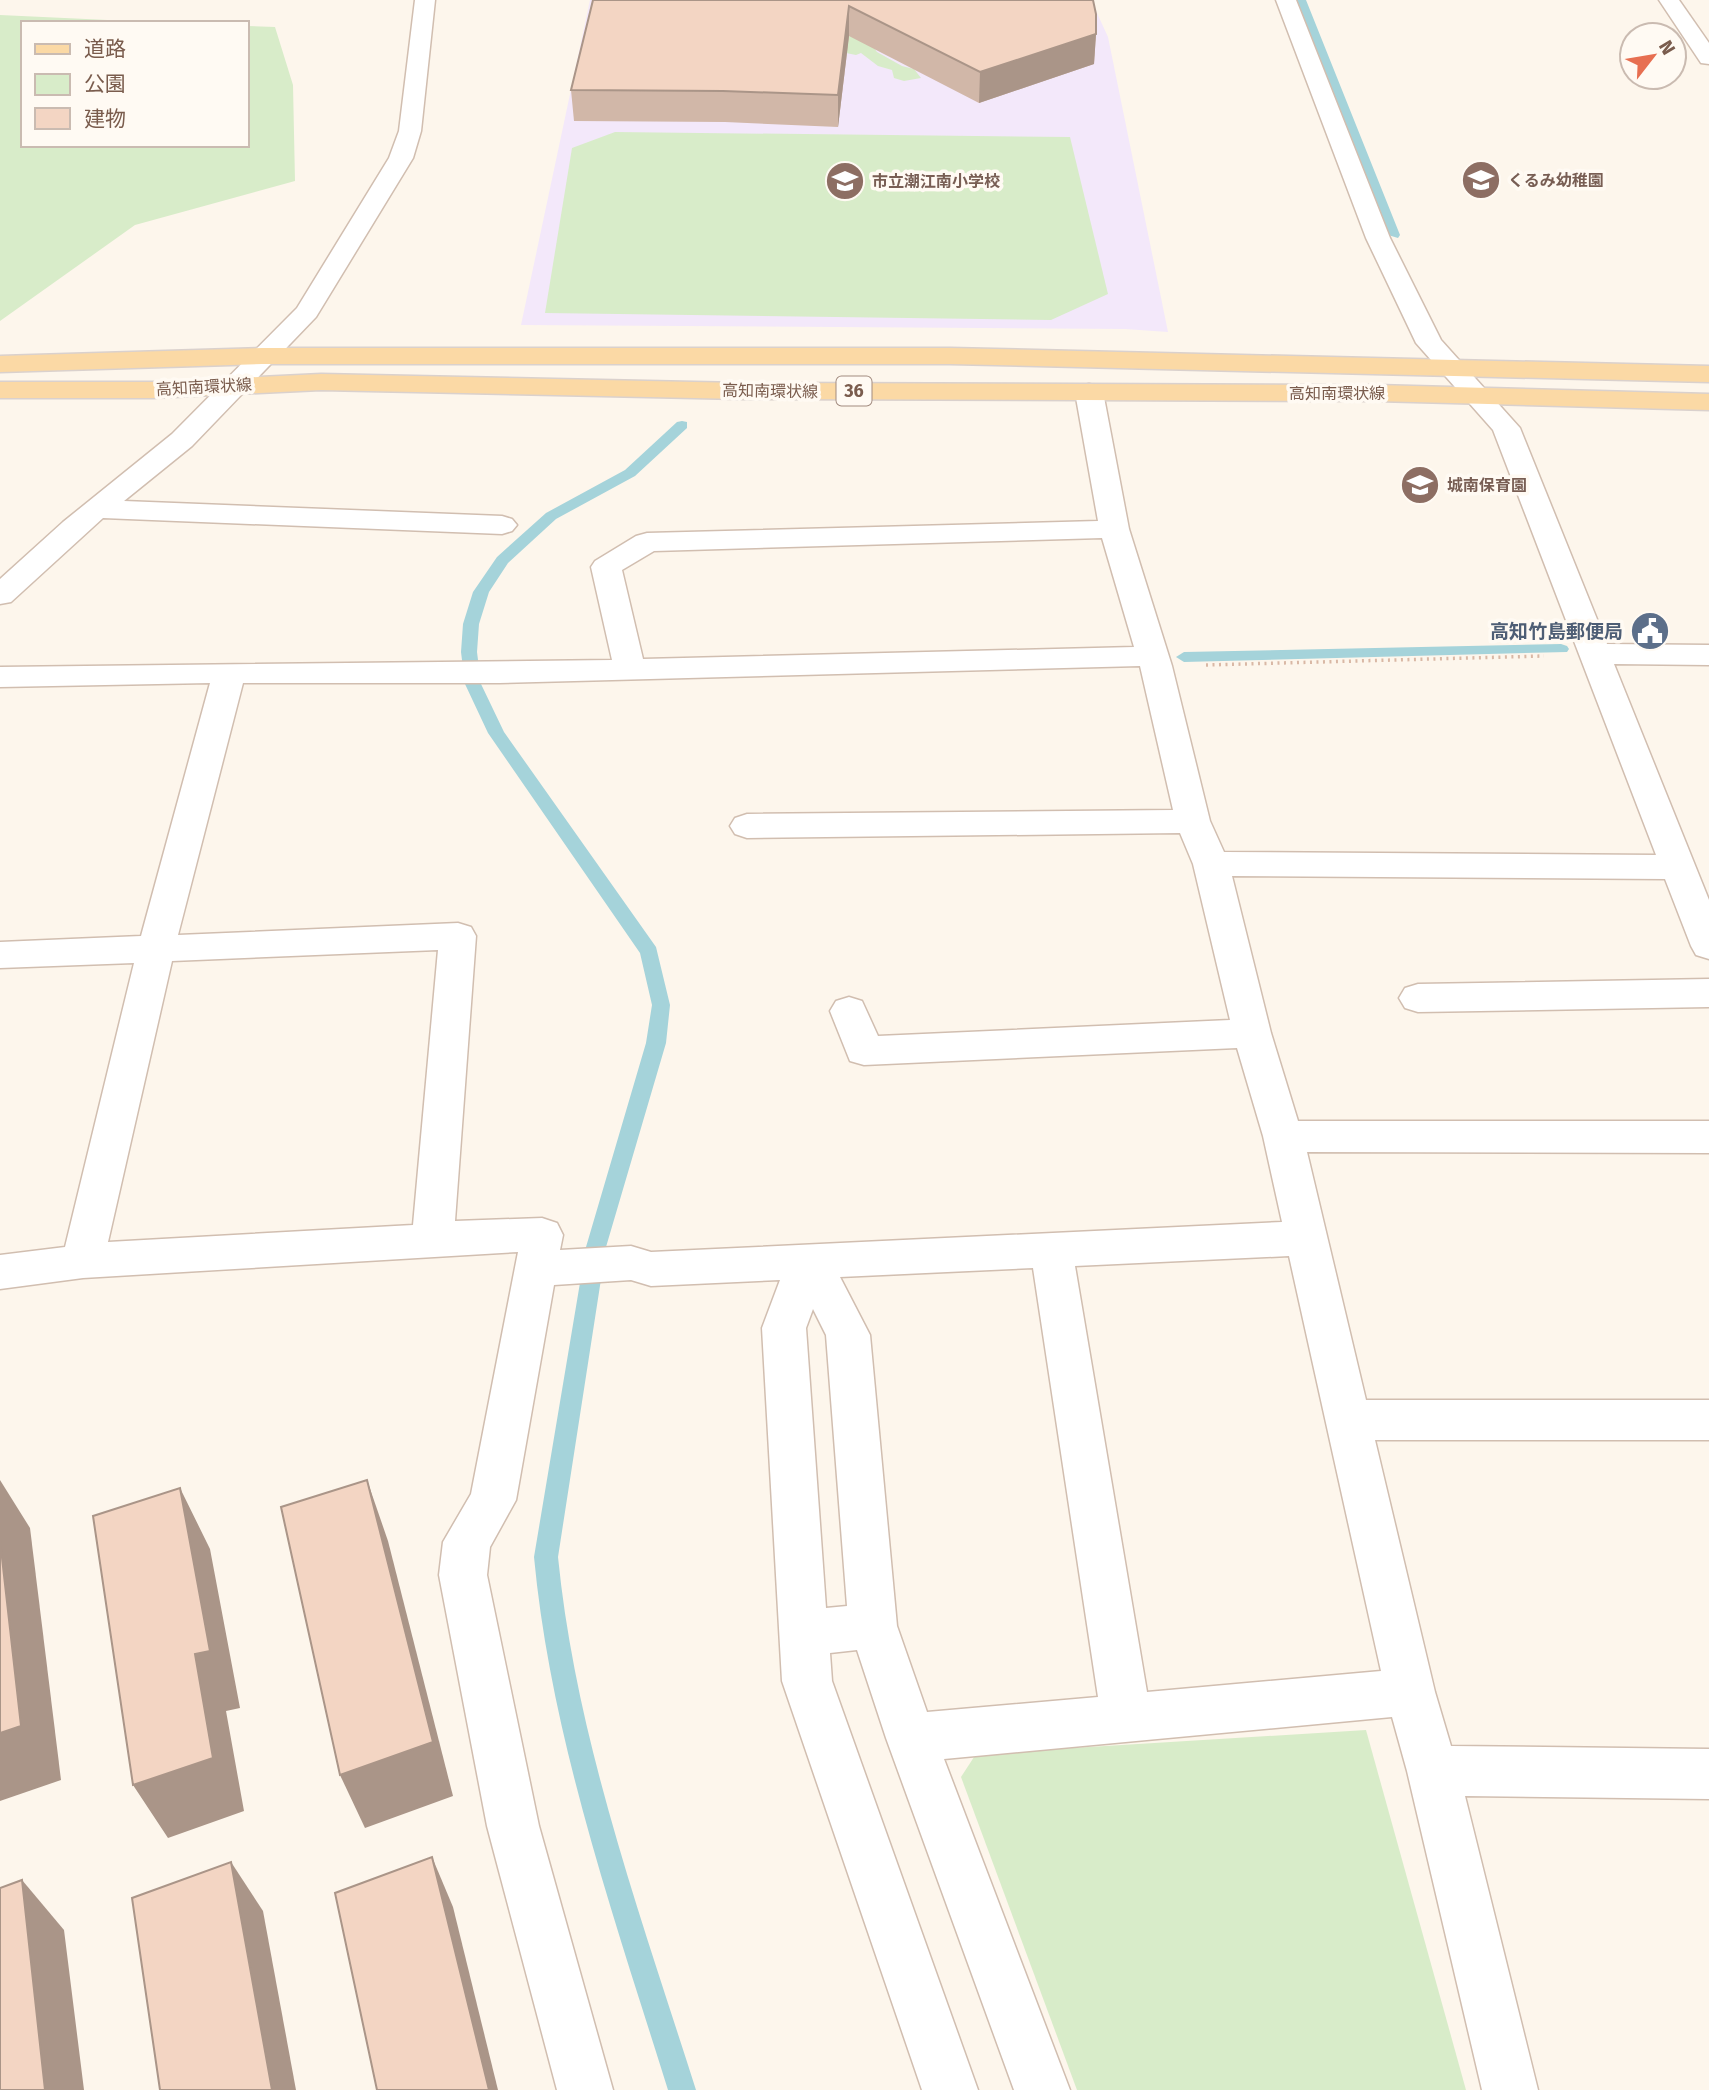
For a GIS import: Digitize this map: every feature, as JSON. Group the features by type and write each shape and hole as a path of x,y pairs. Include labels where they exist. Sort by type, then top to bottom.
{"main road":[{"name":"高知南環状線","path":"0,364 262,356 950,356 1709,374"},
{"name":"高知南環状線","path":"0,390 153,390 321,382 741,391 1476,395 1709,402"}],"street":[{"path":"0,595 96,509 182,440 307,312 401,159 410,131 425,0"},
{"path":"1286,0 1378,238 1429,343 1506,428 1709,946"},
{"path":"1669,0 1709,58"},
{"path":"1089,391 1114,529 1154,661 1193,821 1211,864 1252,1033 1283,1136 1410,1692 1433,1771 1510,2090"},
{"path":"96,509 502,525"},
{"path":"630,670 606,567 647,542 1114,529"},
{"path":"1593,654 1709,655"},
{"path":"0,677 1154,661"},
{"path":"83,1261 156,949 229,673"},
{"path":"747,826 1193,821"},
{"path":"1211,864 1677,867"},
{"path":"0,955 458,936 433,1240"},
{"path":"1418,998 1709,993"},
{"path":"849,1010 864,1051 1252,1033"},
{"path":"1283,1136 1709,1137"},
{"path":"0,1272 83,1261 541,1235 549,1268 493,1500 467,1542 463,1575 513,1826 585,2090"},
{"path":"549,1268 631,1263 651,1269 1306,1238"},
{"path":"1051,1250 1126,1718"},
{"path":"809,1261 848,1335 873,1626 911,1738 1042,2090"},
{"path":"809,1261 783,1328 807,1681 950,2090"},
{"path":"1348,1420 1709,1420"},
{"path":"802,1633 873,1626"},
{"path":"911,1738 1410,1692"},
{"path":"1433,1771 1709,1774"}],"path":[{"path":"1154,661 1593,654"}],"shaded area":[{"name":"市立潮江南小学校","path":"590,0 1091,0 1108,37 1168,332 1125,329 521,325"}],"green space":[{"path":"839,0 877,52 902,66 914,69 921,78 904,81 894,78 892,70 878,66 861,53 856,55 841,52"},
{"path":"0,15 129,21 21,21 21,147 248,147 248,26 275,27 293,85 295,181 135,225 0,321"},
{"path":"615,132 1070,137 1108,294 1051,320 545,313 572,148"},
{"path":"1366,1730 1466,2090 1077,2090 961,1777 976,1754"}],"building":[{"path":"593,0 1093,0 1096,34 980,72 849,6 838,95 571,90"},
{"path":"367,1480 433,1742 340,1775 281,1507"},
{"path":"180,1488 210,1651 195,1654 213,1758 133,1785 93,1516"},
{"path":"0,1540 21,1726 0,1733"},
{"path":"432,1857 489,2090 377,2090 335,1893"},
{"path":"231,1862 272,2090 160,2090 132,1898"},
{"path":"22,1880 45,2090 0,2090 0,1888"}],"waterway":[{"path":"1301,0 1394,235"},
{"path":"682,425 630,473 551,516 502,560 481,592 471,624 469,652 473,684 496,733 649,952 661,1005 656,1043 596,1247 546,1557 551,1609 588,1781 617,1884 682,2090"},
{"path":"1184,657 1561,649"}],"place":[{"name":"くるみ幼稚園","path":"1481,180"},
{"name":"市立潮江南小学校","path":"845,181"},
{"name":"城南保育園","path":"1420,485"},
{"name":"高知竹島郵便局","path":"1650,631"}]}
